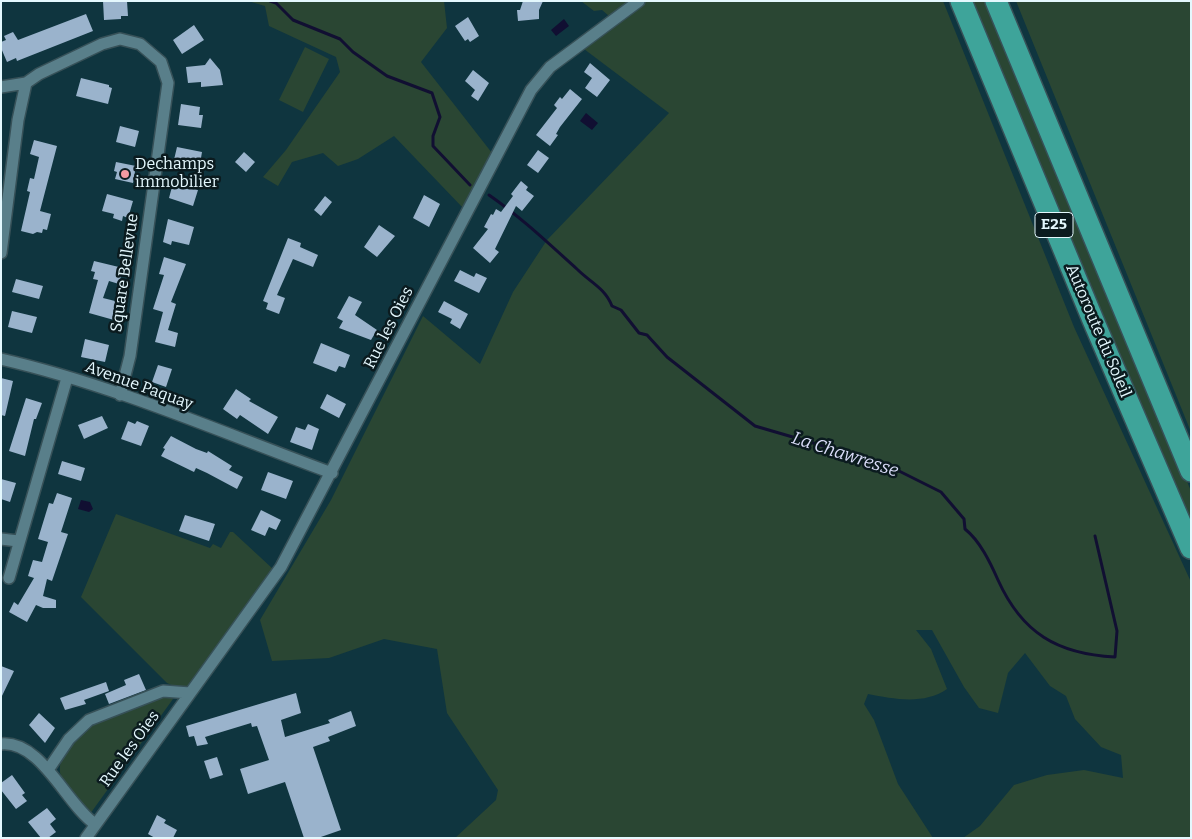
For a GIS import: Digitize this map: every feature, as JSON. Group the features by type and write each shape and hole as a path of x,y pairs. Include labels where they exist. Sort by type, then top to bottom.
{"highway":[{"name":"Autoroute du Soleil","path":"961,1 1147,448 1191,548"},
{"name":"Autoroute du Soleil","path":"996,1 1191,471"}],"street":[{"name":"Rue les Oies","path":"86,838 281,567 532,90 550,67 639,1"},
{"name":"Square Bellevue","path":"26,83 39,74 102,44 120,39 140,44 161,62 168,83 130,356 120,395"},
{"path":"1,87 26,83 18,120 1,253"},
{"path":"1,358 35,366 67,378"},
{"name":"Avenue Paquay","path":"9,578 18,541 67,378 120,395 332,473"},
{"path":"1,539 18,541"},
{"name":"Rue les Oies","path":"48,770 69,739 89,720 164,691 190,693"},
{"path":"1,744 11,743 30,753 48,770 84,817 95,824"}],"green space":[{"path":"248,1 444,1 447,28 421,62 492,153 463,208 394,136 358,159 338,166 323,153 292,162 278,186 263,177 286,150 340,72 336,57 269,26 265,6"},
{"path":"581,1 630,1 609,16 602,10 594,11"},
{"path":"644,1 943,1 1074,327 1191,582 1191,838 963,838 980,826 1014,785 1047,775 1084,770 1123,778 1121,755 1101,747 1075,719 1066,696 1050,686 1025,653 1008,673 998,713 979,708 964,687 932,630 916,630 931,649 947,689 938,694 919,699 898,699 868,694 864,704 874,720 898,784 933,838 455,838 496,800 498,790 447,713 437,649 384,639 329,658 272,661 260,620 331,500 423,316 480,364 513,292 547,240 669,113 584,49"},
{"path":"968,1 987,1 1191,491 1191,530"},
{"path":"1016,1 1191,1 1191,432"},
{"path":"305,47 329,59 303,112 279,100"},
{"path":"116,514 210,548 213,544 221,548 230,532 233,532 273,569 185,691 167,683 81,597"},
{"path":"167,694 173,699 90,814 68,791 61,777 60,767 67,749 73,740 98,721"}],"shaded area":[{"path":"564,19 569,26 556,36 551,30"},
{"path":"586,113 598,123 592,130 580,121"},
{"path":"81,500 90,502 93,509 89,512 78,509"}],"building":[{"path":"103,1 127,1 128,16 121,16 121,19 104,20"},
{"path":"523,1 543,1 539,10 539,19 518,21 517,10 520,10"},
{"path":"86,14 93,31 17,61 16,58 7,62 1,48 1,42 6,40 4,36 13,32 18,40"},
{"path":"468,17 479,36 470,42 468,39 465,41 455,26"},
{"path":"194,25 204,40 182,54 173,40"},
{"path":"210,58 220,70 223,85 201,87 201,82 188,83 186,67 205,65"},
{"path":"590,63 610,80 597,97 585,88 592,78 584,72"},
{"path":"473,70 489,83 478,101 471,96 475,90 465,81"},
{"path":"81,78 109,85 112,88 108,104 76,96"},
{"path":"570,89 582,99 560,127 556,134 558,135 550,146 536,135 557,108 554,105"},
{"path":"181,104 200,107 199,115 203,115 201,128 178,125"},
{"path":"120,126 139,131 135,147 116,142"},
{"path":"34,140 57,146 40,211 51,214 47,230 43,229 42,233 37,232 33,234 21,231 30,192 27,191 30,178 34,179 39,157 30,154"},
{"path":"177,147 202,152 199,170 173,164"},
{"path":"538,150 549,158 538,173 527,165"},
{"path":"244,152 255,162 246,172 235,162"},
{"path":"116,162 136,166 133,183 115,179 117,172 114,171"},
{"path":"521,181 528,187 526,190 534,196 522,211 516,206 495,249 499,252 490,263 473,248 488,229 484,227 491,214 493,215 496,209 501,212"},
{"path":"173,183 198,190 193,206 169,198"},
{"path":"107,194 133,201 128,218 123,216 122,221 113,218 114,214 102,211"},
{"path":"424,195 440,204 429,227 413,218"},
{"path":"325,196 332,202 321,216 314,210"},
{"path":"168,219 194,227 189,245 172,241 171,245 163,242"},
{"path":"379,225 395,236 377,257 364,247"},
{"path":"288,238 301,243 300,247 318,255 313,267 293,259 277,295 285,298 279,314 266,309 268,303 263,301"},
{"path":"164,257 186,264 171,302 176,304 168,330 178,333 175,347 155,342 163,312 153,309 164,275 159,274"},
{"path":"94,261 123,268 119,284 109,281 103,298 119,302 114,320 89,313 98,280 93,279 95,272 91,271"},
{"path":"460,270 474,277 476,273 487,278 479,293 454,281"},
{"path":"16,279 43,286 39,299 12,292"},
{"path":"349,296 362,302 355,315 377,330 371,340 339,328 343,321 337,318"},
{"path":"444,301 468,314 460,329 450,323 452,319 438,312"},
{"path":"12,311 37,317 32,333 8,327"},
{"path":"85,339 109,345 105,362 81,357"},
{"path":"321,343 350,355 345,368 339,366 336,372 313,363"},
{"path":"158,365 172,369 166,387 152,382"},
{"path":"1,378 13,381 5,416 1,415"},
{"path":"236,389 251,399 249,401 278,417 268,434 240,415 237,419 223,409"},
{"path":"327,394 346,404 339,418 320,408"},
{"path":"26,398 42,403 36,419 34,419 25,456 9,451"},
{"path":"102,416 108,428 84,439 78,425"},
{"path":"128,421 135,424 137,421 149,426 141,446 121,439"},
{"path":"308,424 319,429 312,450 290,442 296,427 305,430"},
{"path":"171,436 196,449 207,453 208,451 232,466 229,470 243,477 237,489 196,468 194,472 161,456 165,449 163,448"},
{"path":"62,461 85,468 81,481 58,474"},
{"path":"268,472 293,481 286,499 261,490"},
{"path":"1,479 16,483 10,502 1,499"},
{"path":"57,493 72,498 61,532 68,534 52,581 47,579 43,596 56,600 56,608 43,608 36,605 27,622 9,612 14,602 18,605 34,578 28,576 33,560 42,562 48,542 38,539 49,503 53,504"},
{"path":"261,510 281,520 276,530 269,527 265,536 251,530"},
{"path":"185,515 215,524 209,541 179,531"},
{"path":"1,666 14,671 1,698"},
{"path":"139,674 146,690 109,704 105,694 126,685 124,680"},
{"path":"106,682 109,691 84,700 86,704 65,710 60,698"},
{"path":"296,693 301,713 281,720 285,737 330,723 328,720 351,711 356,726 328,737 330,741 313,747 341,830 318,838 304,838 285,782 248,794 240,769 269,760 257,726 252,727 251,723 205,737 208,744 197,746 194,736 189,737 186,726"},
{"path":"39,713 55,728 45,743 29,725"},
{"path":"217,757 223,775 210,779 204,761"},
{"path":"12,775 25,793 22,795 27,801 16,809 1,790 1,783"},
{"path":"47,808 56,819 50,824 56,832 48,838 41,838 28,822"},
{"path":"157,815 166,820 164,823 177,830 173,838 155,838 148,834"}],"waterway":[{"path":"270,1 276,3 293,20 340,39 353,52 387,76 432,93 440,117 433,136 433,146 470,185"},
{"name":"La Chawresse","path":"489,195 524,222 597,286 605,294 612,306 621,310 639,333 647,335 667,357 755,426 885,464 941,492 964,519 965,529 984,552 1008,598 1018,614 1030,627 1059,645 1094,655 1115,657 1117,631 1095,536"}],"place":[{"name":"Dechamps immobilier","path":"125,174"}]}
